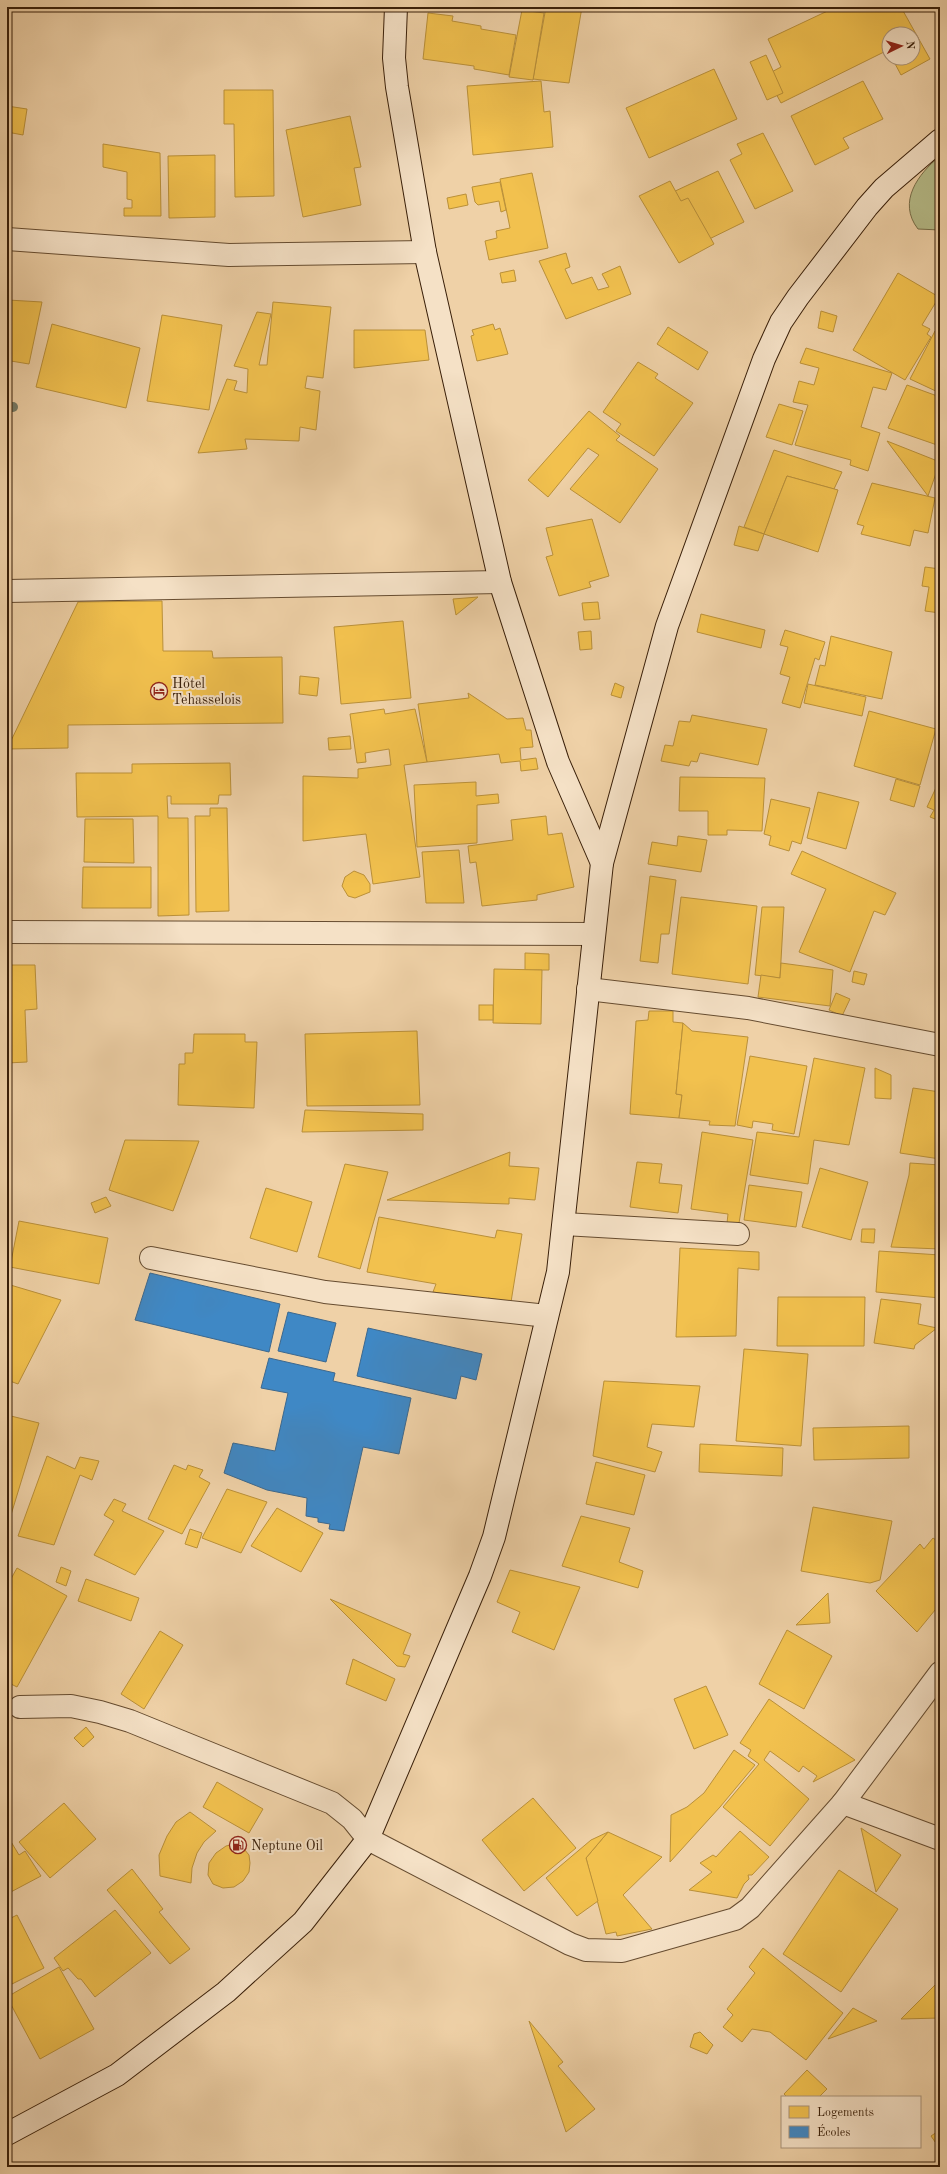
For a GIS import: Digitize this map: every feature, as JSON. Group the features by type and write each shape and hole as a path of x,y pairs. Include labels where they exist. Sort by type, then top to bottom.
{"street":[{"path":"396,7 394,58 396,87 425,252 500,582 558,762 602,863"},
{"path":"7,2134 117,2075 226,1992 303,1922 368,1839 480,1576 494,1537 558,1272 602,863 667,626 764,360 779,328 798,297 867,207 884,188 940,140"},
{"path":"7,239 229,255 425,252"},
{"path":"7,591 500,582"},
{"path":"7,932 594,934"},
{"path":"588,989 748,1008 940,1045"},
{"path":"564,1224 738,1234"},
{"path":"151,1258 326,1292 547,1316"},
{"path":"20,1707 71,1706 100,1712 130,1722 332,1803 352,1819 368,1839 570,1944 586,1950 622,1951 735,1919 750,1908 843,1803 940,1673"},
{"path":"843,1803 940,1839"}],"green space":[{"path":"940,156 940,230 918,229 912,219 909,209 913,189 924,171"}],"building: Logements":[{"path":"524,7 546,7 545,12"},
{"path":"546,7 582,7 569,83 533,79"},
{"path":"836,7 905,7 902,9 912,26 881,26 881,53 781,103 766,75 781,67 768,39"},
{"path":"522,10 544,13 533,80 509,77"},
{"path":"428,13 453,16 452,21 481,26 481,29 516,35 509,75 474,69 474,66 423,59"},
{"path":"921,43 930,59 921,64"},
{"path":"766,55 783,93 767,100 750,62"},
{"path":"896,66 917,66 901,75"},
{"path":"714,69 737,119 649,158 626,108"},
{"path":"541,81 544,112 550,111 553,147 473,155 467,86"},
{"path":"863,81 883,119 843,138 849,148 815,165 791,116"},
{"path":"224,90 273,90 274,196 235,197 234,124 224,124"},
{"path":"7,106 27,109 23,135 7,132"},
{"path":"350,116 361,167 354,168 361,205 303,217 286,130"},
{"path":"763,133 793,191 755,209 730,160 742,154 737,144"},
{"path":"103,144 160,153 161,216 124,216 124,208 132,208 132,200 127,199 127,172 103,167"},
{"path":"215,155 215,217 169,218 168,156"},
{"path":"718,171 744,222 697,245 671,193"},
{"path":"532,173 548,248 489,260 485,241 497,238 496,231 510,228 500,179"},
{"path":"670,181 681,201 688,198 714,244 679,263 639,196"},
{"path":"500,182 506,210 501,212 499,201 478,205 475,202 472,187"},
{"path":"466,194 468,205 449,209 447,198"},
{"path":"566,253 570,267 565,269 572,284 592,277 598,290 609,287 602,274 620,266 631,294 566,319 539,261"},
{"path":"514,270 516,281 502,283 500,273"},
{"path":"898,273 939,297 922,325 930,329 927,334 931,337 905,380 853,350"},
{"path":"8,300 42,302 29,364 11,361"},
{"path":"273,302 331,307 323,378 307,376 305,388 320,391 316,430 300,427 299,441 245,439 247,449 198,453 227,379 237,381 234,390 247,393 248,369 234,366 257,312 271,314 259,365 267,365"},
{"path":"821,311 837,316 833,332 818,328"},
{"path":"162,315 222,325 209,410 147,401"},
{"path":"52,324 140,348 126,408 36,387"},
{"path":"493,324 495,330 500,328 508,354 477,361 471,336 474,335 472,330"},
{"path":"668,327 708,352 698,370 657,344"},
{"path":"354,330 425,330 429,360 354,368"},
{"path":"935,331 940,333 940,393 910,379"},
{"path":"806,348 892,373 886,390 873,387 861,427 880,433 868,471 850,465 851,460 795,445 808,405 793,402 799,381 814,385 819,368 800,363"},
{"path":"638,362 658,374 655,378 693,403 654,456 616,431 621,424 603,412"},
{"path":"907,385 940,397 940,446 888,428"},
{"path":"779,404 803,411 792,445 766,437"},
{"path":"589,411 620,436 616,440 658,469 620,523 570,489 599,455 588,448 548,497 528,480"},
{"path":"887,441 940,462 928,496"},
{"path":"774,450 842,472 834,489 787,476 764,534 744,527"},
{"path":"787,476 838,490 818,552 764,534"},
{"path":"872,483 935,498 928,533 914,530 910,546 861,534 864,526 857,524"},
{"path":"592,519 609,576 589,582 591,587 559,596 546,557 553,555 546,528"},
{"path":"739,526 764,534 758,551 734,545"},
{"path":"925,567 940,569 940,613 925,611 929,587 922,586"},
{"path":"478,597 456,615 453,599"},
{"name":"Hôtel Tehasselois","path":"162,601 163,651 212,651 213,658 282,657 283,723 68,725 68,748 7,749 78,602"},
{"path":"598,602 600,619 584,620 582,603"},
{"path":"701,614 765,630 761,648 697,632"},
{"path":"403,621 411,698 341,704 334,627"},
{"path":"785,630 825,642 819,660 815,658 800,708 782,703 790,677 780,674 788,647 780,645"},
{"path":"591,631 592,649 580,650 578,632"},
{"path":"831,636 892,652 882,699 815,685 820,665 825,666"},
{"path":"300,676 319,678 317,696 299,694"},
{"path":"615,683 624,687 621,698 611,695"},
{"path":"808,684 866,697 862,716 804,703"},
{"path":"468,693 507,719 523,718 526,730 531,730 533,747 520,748 521,760 536,758 538,769 521,771 520,761 501,763 499,754 427,762 418,704 469,698"},
{"path":"384,709 385,714 415,709 427,762 404,765 420,877 373,884 366,834 303,841 303,776 358,778 358,769 391,765 389,749 365,753 366,762 357,763 350,714"},
{"path":"869,711 936,729 920,785 854,766"},
{"path":"692,715 767,729 758,765 700,753 697,762 691,761 689,766 661,761 665,745 673,746 679,721 690,722"},
{"path":"350,736 351,749 329,750 328,738"},
{"path":"230,763 231,795 219,795 218,804 171,804 171,796 167,796 168,818 188,818 189,915 158,916 158,816 77,817 76,773 132,773 132,764"},
{"path":"680,777 765,778 762,831 727,830 727,835 708,835 708,811 679,811"},
{"path":"896,779 920,786 914,807 890,800"},
{"path":"940,779 940,821 930,817 934,810 927,807"},
{"path":"476,782 476,796 498,794 499,803 477,805 477,843 417,847 414,785"},
{"path":"818,792 859,802 846,849 807,838"},
{"path":"771,799 810,808 801,844 792,841 789,851 769,845 771,836 764,834"},
{"path":"210,808 227,808 229,911 196,912 195,816 210,816"},
{"path":"546,816 548,835 562,833 574,887 537,895 537,900 482,906 476,862 470,863 468,846 513,840 511,820"},
{"path":"85,819 133,819 134,863 84,862"},
{"path":"678,836 707,840 701,872 648,864 652,842 677,846"},
{"path":"459,850 464,903 426,903 422,852"},
{"path":"802,851 896,893 885,915 874,911 850,972 799,952 826,889 791,874"},
{"path":"83,867 151,867 151,908 82,908"},
{"path":"354,871 364,875 370,884 370,892 355,898 348,896 342,886 345,877"},
{"path":"650,876 676,880 669,934 661,934 658,963 640,961"},
{"path":"681,897 757,906 748,984 672,974"},
{"path":"762,907 784,907 780,978 755,975"},
{"path":"525,953 549,954 549,970 525,970"},
{"path":"781,963 833,970 830,1006 758,997 761,975 780,978"},
{"path":"7,965 35,965 37,1009 25,1010 27,1062 7,1063"},
{"path":"494,969 542,970 541,1024 493,1023"},
{"path":"854,971 867,974 864,985 852,982"},
{"path":"836,993 850,999 842,1016 829,1010"},
{"path":"479,1005 493,1005 493,1020 479,1020"},
{"path":"649,1011 673,1011 673,1022 683,1023 676,1094 682,1095 679,1118 630,1114 636,1021 648,1020"},
{"path":"683,1023 692,1031 748,1037 735,1126 709,1125 710,1121 679,1118 682,1095 676,1094"},
{"path":"417,1031 420,1105 307,1106 305,1034"},
{"path":"194,1034 245,1034 245,1042 257,1042 254,1108 178,1105 179,1064 185,1064 185,1053 193,1053"},
{"path":"750,1056 807,1066 794,1134 772,1130 773,1124 753,1121 752,1128 737,1125"},
{"path":"814,1058 865,1068 849,1145 814,1140 808,1184 750,1175 757,1132 799,1137"},
{"path":"875,1068 891,1075 891,1099 875,1098"},
{"path":"913,1088 940,1092 940,1159 900,1153"},
{"path":"305,1110 423,1114 423,1130 302,1132"},
{"path":"702,1132 753,1140 739,1223 727,1223 728,1214 691,1209"},
{"path":"125,1140 199,1141 173,1211 109,1190"},
{"path":"510,1152 509,1166 539,1168 535,1200 509,1198 509,1204 387,1200"},
{"path":"637,1162 662,1164 659,1183 682,1185 678,1213 630,1207"},
{"path":"910,1163 940,1165 940,1249 891,1247 909,1175"},
{"path":"345,1164 388,1172 360,1269 318,1257"},
{"path":"820,1168 868,1182 851,1240 802,1227"},
{"path":"749,1185 802,1192 796,1227 744,1220"},
{"path":"266,1188 312,1202 297,1252 250,1238"},
{"path":"106,1197 111,1206 95,1213 91,1203"},
{"path":"379,1217 495,1238 497,1230 522,1234 511,1302 488,1298 487,1301 433,1292 436,1284 367,1272"},
{"path":"19,1221 108,1238 99,1284 10,1267"},
{"path":"862,1229 875,1229 874,1243 861,1242"},
{"path":"680,1248 759,1252 759,1270 738,1268 736,1336 676,1337"},
{"path":"879,1251 940,1255 940,1298 876,1292"},
{"path":"7,1284 61,1300 18,1384 7,1380"},
{"path":"778,1297 865,1297 864,1346 777,1346"},
{"path":"881,1299 921,1304 918,1324 937,1328 915,1345 914,1349 874,1343"},
{"path":"744,1349 808,1354 801,1446 736,1441"},
{"path":"604,1381 700,1386 694,1427 652,1424 647,1447 662,1452 655,1472 593,1456"},
{"path":"7,1415 39,1423 7,1528"},
{"path":"909,1426 909,1458 814,1460 813,1428"},
{"path":"700,1444 783,1448 782,1476 699,1472"},
{"path":"47,1456 75,1469 80,1457 99,1461 92,1480 80,1475 54,1545 18,1536"},
{"path":"596,1462 645,1475 634,1515 586,1504"},
{"path":"174,1465 186,1470 188,1465 203,1470 199,1477 210,1483 182,1534 148,1519"},
{"path":"227,1489 267,1502 241,1553 202,1538"},
{"path":"114,1499 126,1504 122,1511 164,1531 135,1575 94,1555 114,1521 104,1515"},
{"path":"813,1507 892,1521 880,1580 870,1583 801,1571"},
{"path":"277,1508 323,1533 301,1572 251,1546"},
{"path":"581,1516 630,1528 619,1562 643,1571 638,1588 562,1566"},
{"path":"190,1529 202,1533 197,1548 185,1544"},
{"path":"933,1538 940,1543 940,1554 937,1559 940,1563 940,1604 917,1632 876,1591 920,1544 924,1549"},
{"path":"61,1567 71,1571 66,1586 56,1582"},
{"path":"17,1568 67,1596 17,1687 7,1682 7,1586"},
{"path":"510,1570 580,1587 554,1650 512,1632 520,1612 497,1602"},
{"path":"86,1579 139,1598 131,1621 78,1601"},
{"path":"828,1593 830,1623 796,1625"},
{"path":"330,1599 411,1634 403,1654 410,1656 405,1667 397,1666"},
{"path":"787,1630 832,1656 804,1709 759,1684"},
{"path":"160,1631 183,1645 144,1709 121,1694"},
{"path":"353,1659 395,1679 386,1701 346,1684"},
{"path":"706,1686 728,1735 694,1749 674,1699"},
{"path":"769,1699 855,1760 813,1782 817,1776 803,1766 799,1772 770,1751 764,1760 809,1799 770,1846 723,1807 759,1764 748,1756 751,1750 740,1743"},
{"path":"86,1727 94,1737 83,1747 74,1738"},
{"path":"734,1750 755,1765 720,1807 670,1862 671,1815 687,1807 704,1793"},
{"path":"217,1782 263,1809 249,1833 203,1807"},
{"path":"533,1798 576,1848 524,1891 482,1840"},
{"path":"64,1803 96,1839 50,1878 19,1842"},
{"path":"190,1812 216,1831 204,1842 197,1853 192,1868 191,1883 160,1876 159,1855 167,1836 176,1822"},
{"path":"861,1828 901,1855 876,1892"},
{"path":"740,1831 769,1857 752,1875 748,1875 749,1879 744,1884 737,1898 689,1890 712,1872 700,1863 713,1855 716,1857"},
{"path":"608,1832 662,1857 623,1895 652,1929 617,1936 616,1932 606,1934 586,1858"},
{"path":"608,1832 586,1858 598,1901 577,1916 546,1878 591,1840"},
{"path":"10,1840 19,1855 25,1851 41,1876 7,1894 7,1842"},
{"path":"235,1844 244,1849 249,1855 249,1872 243,1881 234,1887 223,1888 213,1884 208,1875 209,1863 216,1853 226,1846"},
{"path":"132,1869 163,1909 159,1912 190,1949 170,1964 107,1890"},
{"path":"839,1870 898,1909 841,1992 783,1954"},
{"path":"115,1910 151,1953 95,1997 81,1979 78,1979 68,1968 63,1971 54,1958"},
{"path":"17,1915 44,1968 8,1986 7,1920"},
{"path":"763,1948 843,2013 806,2060 770,2032 752,2029 742,2042 723,2027 733,2015 727,2009 755,1973 749,1967"},
{"path":"59,1967 94,2029 40,2059 7,1997"},
{"path":"940,1980 940,2018 901,2019"},
{"path":"853,2008 877,2021 828,2039"},
{"path":"529,2021 563,2062 558,2066 595,2109 566,2132"},
{"path":"700,2032 713,2045 707,2054 690,2047 694,2034"},
{"path":"807,2070 827,2089 820,2096 786,2096 784,2094"},
{"path":"940,2130 940,2149 931,2136"}],"building: Écoles":[{"path":"150,1273 280,1304 269,1352 135,1320"},
{"path":"288,1312 336,1323 326,1362 278,1351"},
{"path":"368,1328 482,1354 476,1380 461,1376 456,1399 357,1376"},
{"path":"269,1358 335,1373 333,1381 411,1398 399,1454 363,1447 344,1531 329,1529 330,1524 318,1522 318,1518 306,1516 307,1498 267,1490 224,1473 233,1443 275,1451 288,1393 261,1388"}],"waterway":[{"path":"7,407 13,407"}],"place":[{"name":"Hôtel Tehasselois","path":"159,691"},
{"name":"Neptune Oil","path":"238,1845"}]}
